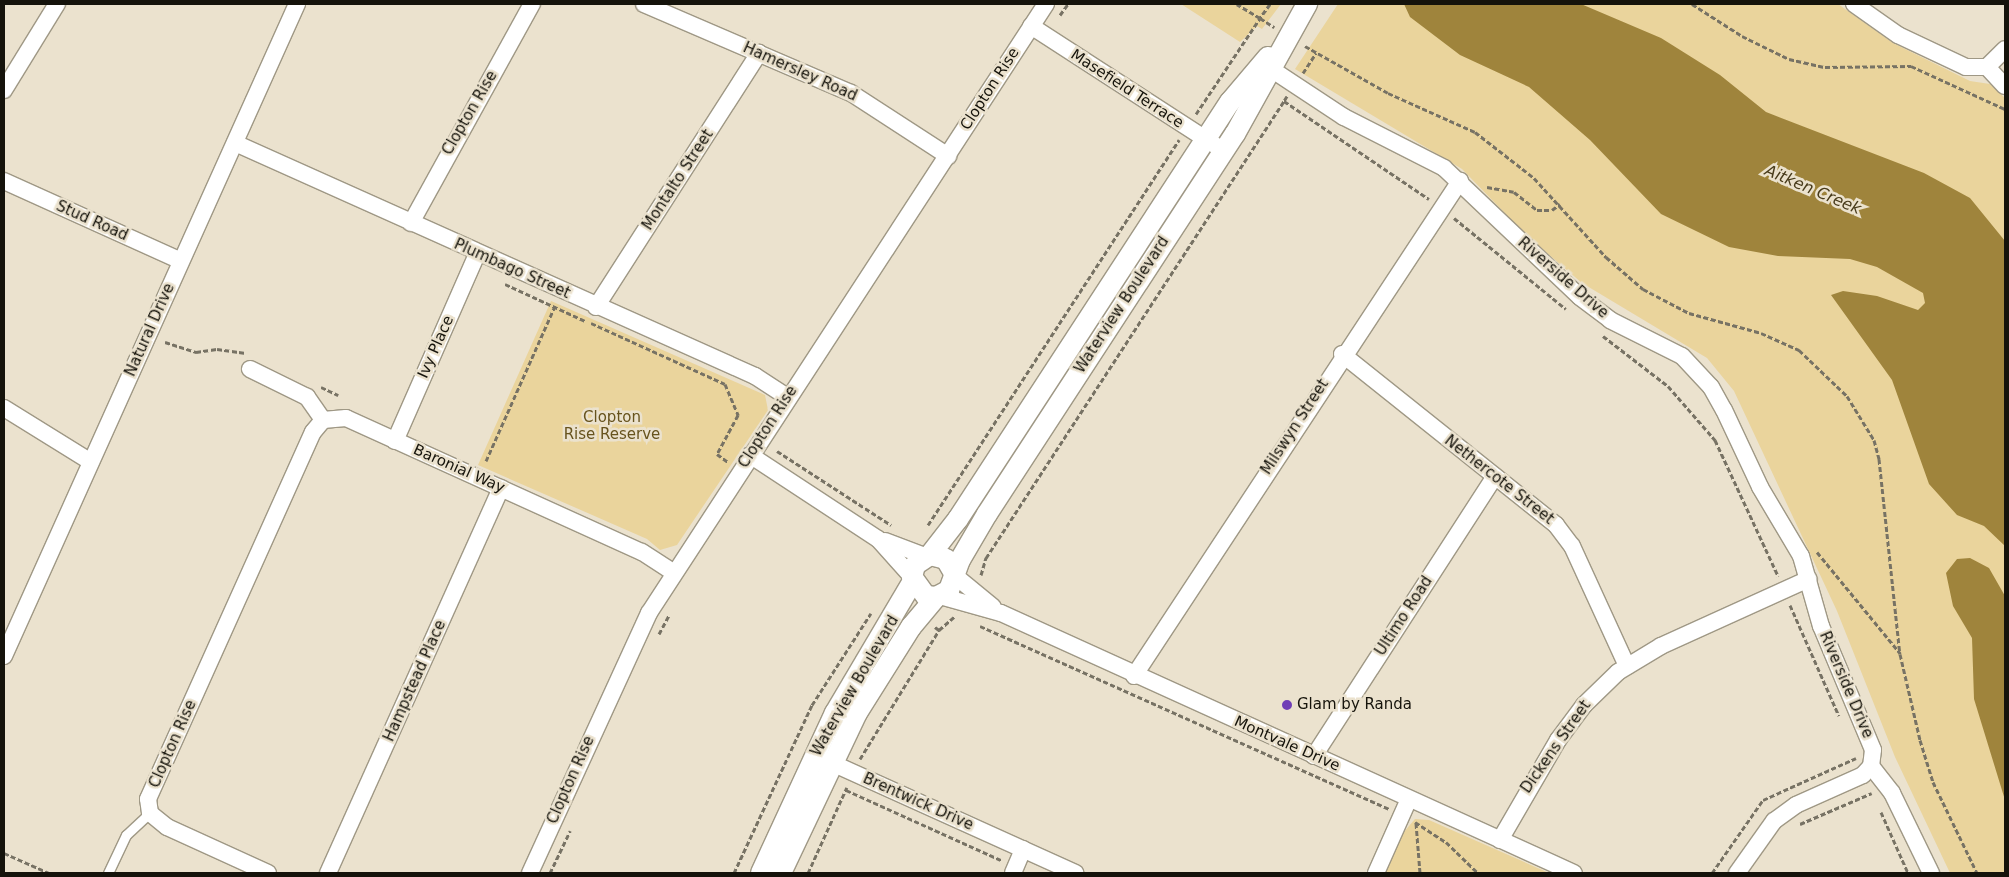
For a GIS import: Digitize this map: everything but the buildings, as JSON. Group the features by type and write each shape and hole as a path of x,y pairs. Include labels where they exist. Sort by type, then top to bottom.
{"street":[{"path":"4,90 57,4"},
{"name":"Natural Drive","path":"5,651 297,4"},
{"name":"Clopton Rise","path":"412,223 532,4"},
{"name":"Hamersley Road","path":"644,4 851,93 948,156"},
{"name":"Clopton Rise","path":"530,873 630,650 674,573 787,397 948,156 1046,4"},
{"name":"Waterview Boulevard","path":"928,556 1075,340 1206,139 1266,65 1307,4"},
{"path":"1854,4 1932,52 1966,67 1987,67 2005,49"},
{"name":"Masefield Terrace","path":"1031,26 1224,151"},
{"name":"Montalto Street","path":"596,306 759,53"},
{"name":"Waterview Boulevard","path":"954,574 987,514 1224,151 1266,65"},
{"name":"Riverside Drive","path":"1266,65 1344,116 1423,154 1473,192 1580,297 1610,320 1664,346 1696,369 1724,410 1760,487 1801,556 1821,626 1871,742 1863,766"},
{"path":"1987,67 2005,86"},
{"name":"Plumbago Street","path":"235,143 412,223 474,261 561,291 596,306 755,376 787,397"},
{"name":"Stud Road","path":"4,181 181,261"},
{"name":"Milswyn Street","path":"1134,676 1342,354 1440,206 1460,181"},
{"name":"Ivy Place","path":"395,440 474,261"},
{"path":"1075,340 1092,351"},
{"name":"Nethercote Street","path":"1342,354 1495,476 1536,506 1572,546 1627,666"},
{"path":"250,369 307,397 323,420"},
{"path":"4,408 91,462"},
{"name":"Baronial Way","path":"323,420 346,418 642,552 674,573"},
{"name":"Clopton Rise","path":"150,813 150,793 313,432 323,420"},
{"path":"750,455 878,538 928,556 946,559 954,574 949,590 938,596 921,593 912,579 878,538"},
{"name":"Ultimo Road","path":"1314,756 1495,476"},
{"name":"Hampstead Place","path":"328,873 501,488"},
{"path":"912,579 915,565 928,556"},
{"name":"Montvale Drive","path":"954,574 969,590 1001,613"},
{"name":"Waterview Boulevard","path":"761,873 822,759 912,579"},
{"path":"1627,666 1784,589 1809,579"},
{"name":"Waterview Boulevard","path":"781,873 822,759 906,635 938,596"},
{"name":"Montvale Drive","path":"938,596 1001,613 1134,676 1574,873"},
{"name":"Dickens Street","path":"1500,840 1558,740 1596,693 1627,666"},
{"name":"Brentwick Drive","path":"822,759 1076,873"},
{"path":"1737,873 1784,813 1863,766 1892,792 1931,873"},
{"path":"1376,873 1409,819 1409,799"},
{"path":"150,813 167,827 268,873"},
{"path":"1014,870 1022,849"}],"lane":[{"path":"108,873 126,835 150,813"}],"path":[{"path":"928,525 1260,18 1237,4"},
{"path":"1692,4 1742,36 1789,60 1825,67 1911,66 2005,110"},
{"path":"969,590 982,578 979,569 986,558 1316,54"},
{"path":"1284,101 1440,206 1575,315"},
{"path":"1473,192 1490,186 1505,189 1544,211 1560,204"},
{"path":"474,261 555,307 725,384 738,415 717,454 741,470"},
{"path":"486,460 561,291"},
{"path":"1598,333 1668,386 1715,440 1784,589 1842,722"},
{"path":"777,450 895,528"},
{"path":"1801,556 1821,554 1900,654"},
{"path":"734,873 812,705 874,608"},
{"path":"976,624 1409,819 1446,842 1478,873"},
{"path":"808,873 853,773 939,630"},
{"path":"1853,748 1863,766 1908,873"},
{"path":"1712,873 1763,800 1863,766"},
{"path":"846,790 1014,870"},
{"path":"1795,827 1873,793"},
{"path":"1409,819 1420,873"},
{"path":"4,853 49,873"}],"green space":[{"path":"1181,4 1281,4 1262,29 1257,26 1240,42"},
{"path":"1338,4 1838,4 1893,43 1970,81 1990,84 2005,98 2005,873 1950,873 1895,757 1837,611 1734,391 1707,358 1582,283 1527,236 1462,169 1295,69"},
{"name":"Clopton Rise Reserve","path":"551,301 765,395 768,410 677,545 660,550 647,539 478,465"},
{"path":"1415,819 1429,820 1549,873 1384,873 1403,833"}],"water":[{"name":"Aitken Creek","path":"1404,4 1581,4 1661,38 1720,75 1766,112 1924,173 1970,198 2005,241 2005,546 1984,526 1957,515 1929,484 1892,380 1831,295 1843,291 1877,296 1918,310 1925,303 1923,293 1877,267 1850,259 1778,256 1729,247 1661,214 1590,140 1529,87 1460,55 1410,17"},
{"path":"1970,558 1989,568 2005,596 2005,800 1974,699 1972,638 1953,606 1946,573 1957,559"}],"place":[{"name":"Glam by Randa","path":"1287,705"}]}
